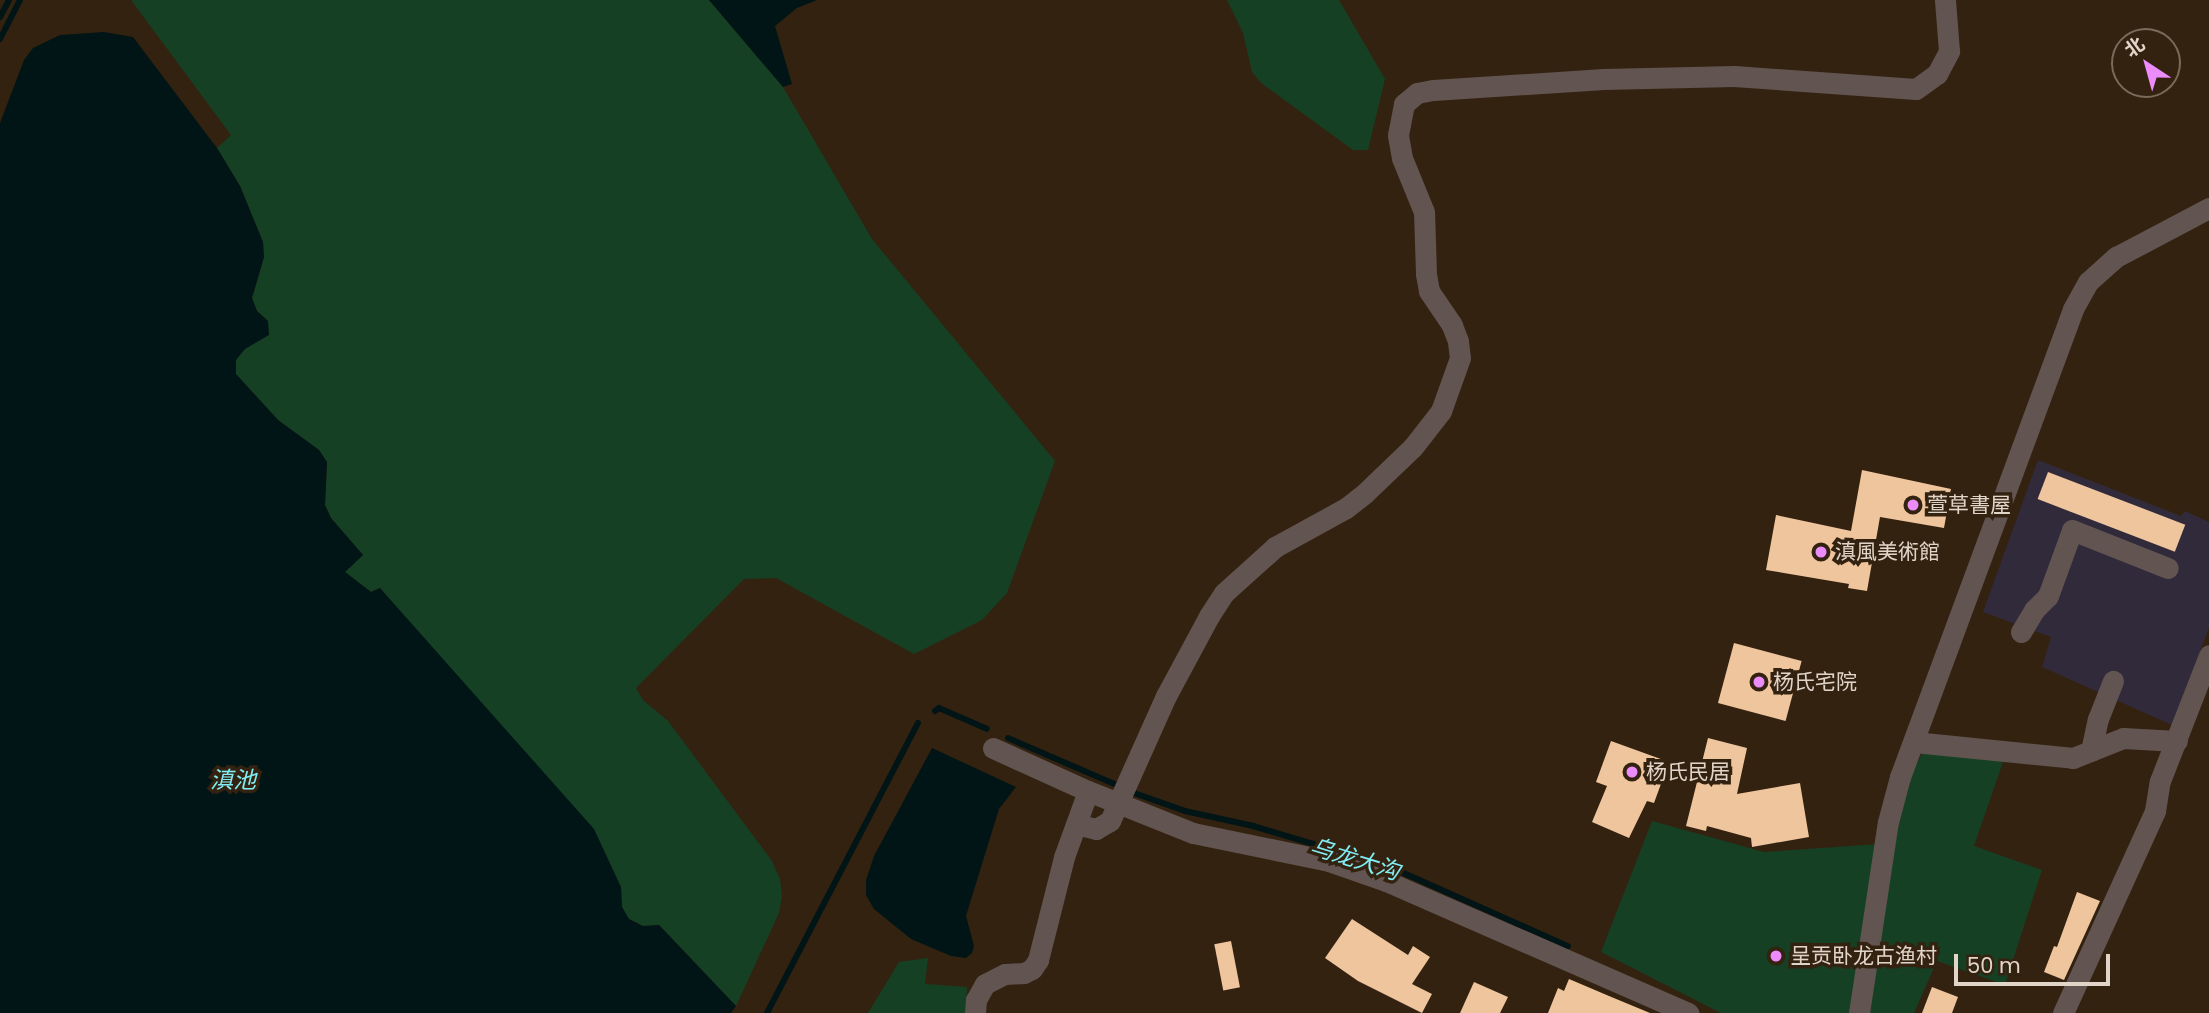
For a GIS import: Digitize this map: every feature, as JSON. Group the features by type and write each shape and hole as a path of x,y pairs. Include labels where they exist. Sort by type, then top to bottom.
{"street":[{"path":"1076,824 1089,829 1105,826 1120,804 1166,696 1209,615 1224,593 1275,547 1346,508 1364,493 1413,447 1441,411 1460,358 1458,341 1452,325 1429,291 1424,212 1402,158 1398,135 1404,104 1418,93 1433,90 1604,79 1734,76 1916,89 1937,75 1949,51 1945,0"},
{"path":"1859,1013 1888,822 1900,777 2073,309 2088,282 2116,257 2209,208"},
{"path":"2021,632 2034,610 2048,596 2072,530 2168,568"},
{"path":"2063,1013 2155,811 2160,781 2209,655"},
{"path":"2091,751 2098,719 2112,681"},
{"path":"1914,742 2073,758 2123,738 2176,741"},
{"path":"993,748 1088,791 1193,833 1328,862 1386,881 1688,1013"},
{"path":"975,1013 976,1000 985,984 1005,974 1024,973 1032,969 1038,960 1064,857 1088,791"}],"shaded area":[{"path":"2038,460 2181,516 2185,511 2209,522 2209,628 2172,725 2042,667 2051,637 1983,612"}],"green space":[{"path":"131,0 709,0 783,87 872,239 1055,461 1007,593 982,620 914,654 776,578 744,579 636,688 643,700 668,721 772,861 780,879 782,896 779,913 736,1006 659,925 643,926 629,919 622,907 621,887 380,588 371,592 345,572 363,555 331,518 325,505 327,462 319,450 278,420 236,374 235,360 268,321 257,311 252,298 264,257 263,242 240,186 217,148 231,135"},
{"path":"1227,0 1339,0 1385,79 1368,150 1353,150 1261,83 1252,72 1243,33"},
{"path":"1924,750 2004,759 1974,846 2042,870 2005,985 1937,961 1914,1013 1865,1013 1906,783"},
{"path":"1652,821 1764,852 1879,844 1851,1013 1721,1013 1601,952"},
{"path":"928,958 925,984 967,987 966,1013 868,1013 899,962"}],"water":[{"path":"709,0 817,0 797,8 775,26 792,84 783,87"},
{"name":"滇池","path":"104,32 133,37 217,148 240,186 263,242 264,257 252,298 257,311 268,321 269,335 245,349 236,360 236,374 278,420 319,450 327,462 325,505 331,518 363,555 345,572 371,592 380,588 594,829 621,887 622,907 629,919 643,926 659,925 736,1006 731,1013 0,1013 0,123 24,60 33,48 60,35"},
{"path":"932,748 1016,787 999,809 966,916 974,946 972,953 966,958 951,956 911,939 874,909 866,895 866,880 874,856"}],"building":[{"path":"1862,470 1951,489 1944,528 1880,517 1867,591 1848,588 1849,584 1766,570 1776,515 1851,531"},
{"path":"2048,472 2185,525 2175,552 2038,499"},
{"name":"杨氏宅院","path":"1734,643 1802,661 1786,721 1718,703"},
{"path":"1708,738 1747,748 1737,794 1800,783 1809,837 1752,847 1751,838 1707,826 1706,831 1686,826"},
{"name":"杨氏民居","path":"1611,741 1669,762 1654,803 1647,801 1629,838 1592,822 1607,786 1596,782"},
{"path":"2077,892 2100,901 2064,980 2044,972 2054,946 2057,947"},
{"path":"1352,919 1408,955 1413,946 1430,957 1412,984 1432,994 1422,1013 1358,981 1325,958"},
{"path":"1231,941 1240,987 1223,990 1214,944"},
{"path":"1569,979 1650,1013 1548,1013 1558,988 1564,991"},
{"path":"1474,982 1508,997 1500,1013 1460,1013"},
{"path":"1932,987 1958,997 1952,1013 1922,1013"}],"waterway":[{"path":"0,17 9,0"},
{"path":"0,39 20,0"},
{"name":"乌龙大沟","path":"935,711 939,708 987,729"},
{"name":"乌龙大沟","path":"767,1013 918,723"},
{"name":"乌龙大沟","path":"1008,738 1119,786"},
{"name":"乌龙大沟","path":"1134,793 1185,811 1253,826 1388,866 1568,946"}],"place":[{"name":"萱草書屋","path":"1913,505"},
{"name":"滇風美術館","path":"1821,552"},
{"name":"杨氏宅院","path":"1759,682"},
{"name":"杨氏民居","path":"1632,772"},
{"name":"呈贡卧龙古渔村","path":"1776,956"}]}
